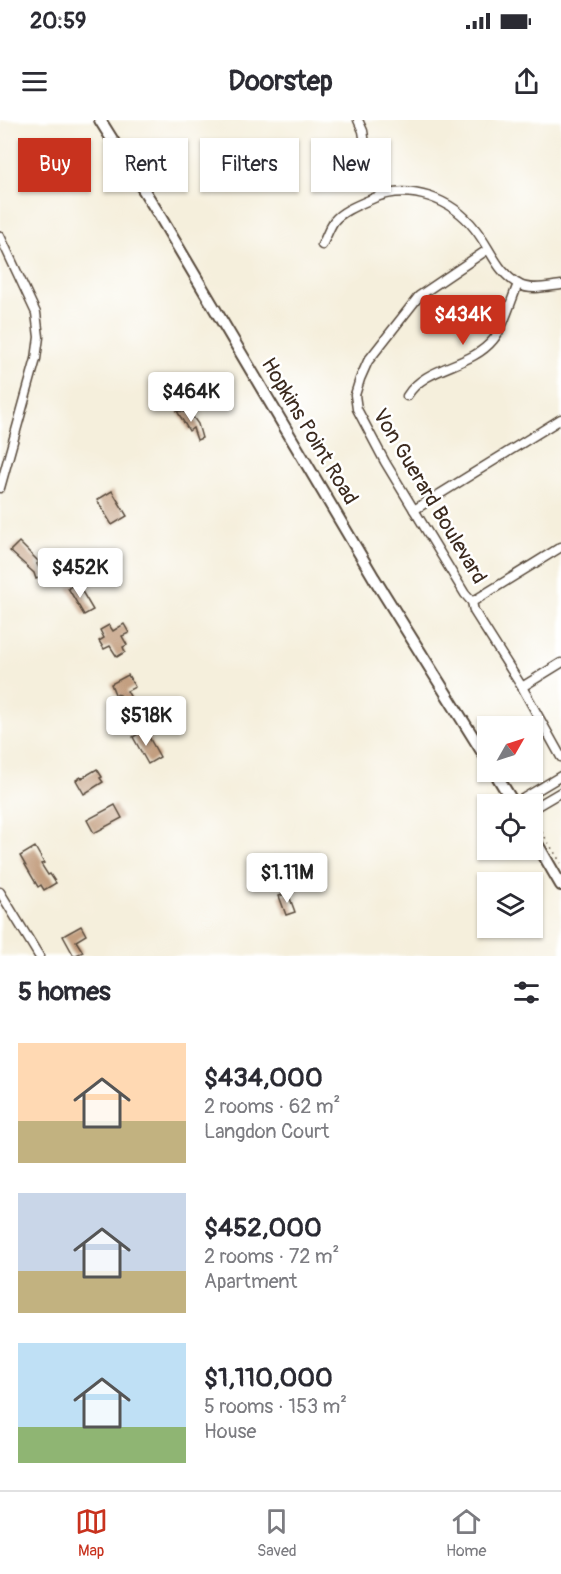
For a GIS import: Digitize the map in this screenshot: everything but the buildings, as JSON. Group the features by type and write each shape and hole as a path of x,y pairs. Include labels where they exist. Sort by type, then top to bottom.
{"street":[{"name":"Hopkins Point Road","path":"100,120 158,213 374,578 477,743"},
{"path":"358,120 363,131 370,175 382,195"},
{"path":"322,245 335,220 354,207 382,195 408,192 427,195 451,207 468,220 502,271 518,284 525,287 561,285"},
{"path":"0,236 36,313 39,337 36,359 0,488"},
{"name":"Von Guerard Boulevard","path":"487,250 419,296 369,361 355,395 357,409 414,510 472,602 474,611 522,687 561,757"},
{"path":"406,396 410,390 431,374 465,360 493,340 518,284"},
{"path":"414,510 561,419"},
{"path":"472,602 561,547"},
{"path":"522,687 561,663"},
{"path":"531,794 561,777"},
{"path":"543,805 561,792"},
{"path":"543,854 561,885"},
{"path":"0,892 39,956"}],"path":[{"path":"543,834 561,863"}]}
